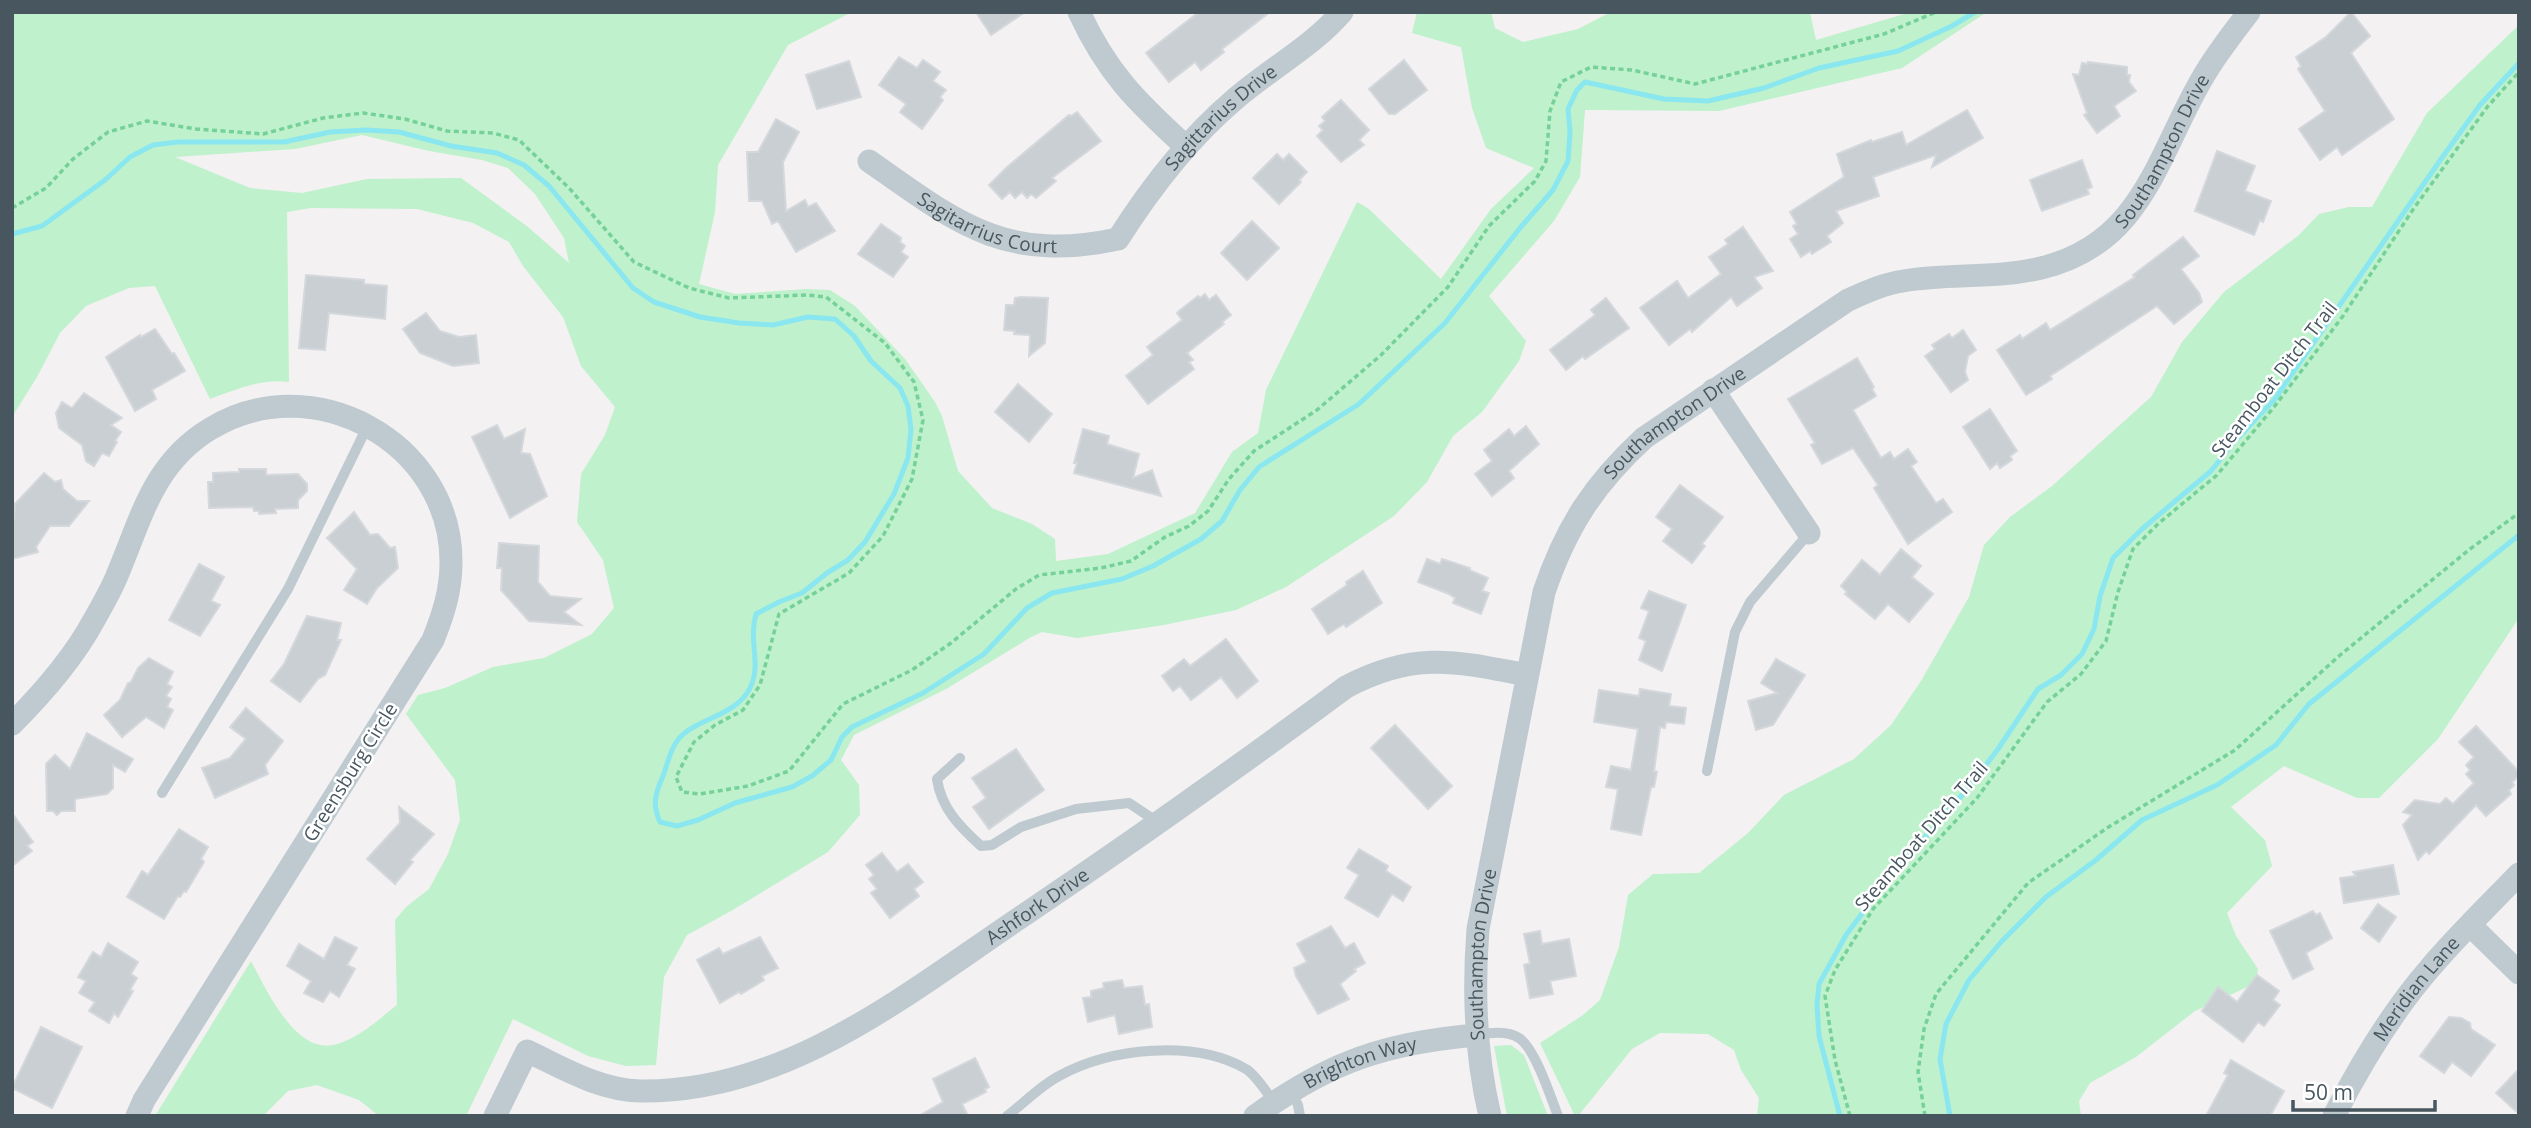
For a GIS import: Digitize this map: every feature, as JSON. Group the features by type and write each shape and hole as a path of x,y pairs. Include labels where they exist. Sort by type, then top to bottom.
{"street":[{"path":"1079,12 1090,36 1112,71 1135,100 1185,146"},
{"name":"Sagittarius Drive","path":"1118,239 1152,187 1185,146 1234,99 1342,12"},
{"name":"Southampton Drive","path":"1490,1116 1476,1035 1474,979 1478,929 1544,592 1556,555 1591,494 1615,464 1644,438 1847,300 1873,288 1920,279 2025,272 2052,266 2078,255 2099,241 2120,224 2138,202 2202,78 2249,12"},
{"name":"Sagitarrius Court","path":"869,161 943,213 996,237 1031,245 1060,247 1118,239"},
{"path":"1713,390 1809,533"},
{"name":"Greensburg Circle","path":"12,724 53,679 92,624 116,579 143,508 157,480 190,443 211,428 257,410 286,406 313,407 341,414 369,425 391,440 413,461 429,483 441,508 452,561 444,614 433,640 144,1100 137,1116"},
{"name":"Ashfork Drive","path":"495,1116 527,1051 592,1082 640,1091 696,1086 766,1069 802,1055 868,1019 1159,823 1346,687 1368,675 1421,661 1453,661 1527,675"},
{"name":"Meridian Lane","path":"2334,1116 2368,1052 2399,1007 2430,967 2519,874"},
{"path":"2470,925 2519,973"},
{"name":"Brighton Way","path":"1273,1103 1328,1069 1366,1054 1404,1044 1476,1035"}],"lane":[{"path":"162,793 288,589 369,425"},
{"path":"1707,771 1735,632 1742,614 1749,602 1809,533"},
{"path":"960,758 937,779 939,796 960,827 981,846 992,845 1021,827 1076,809 1129,803 1159,823"},
{"path":"1476,1035 1496,1032 1519,1038 1534,1056 1558,1116"},
{"path":"1007,1116 1057,1077 1084,1065 1164,1050 1211,1054 1249,1071 1273,1103 1298,1105 1300,1116"}],"path":[{"path":"12,208 46,188 73,159 108,132 147,121 196,129 263,134 323,118 363,113 405,119 447,131 493,133 519,139 569,188 634,262 689,288 729,298 807,295 826,298 885,343 914,382 923,421 912,479 883,536 849,573 779,614 760,685 743,710 715,725 694,742 676,777 682,792 699,794 748,786 789,771 843,704 912,670 951,643 1016,589 1039,575 1101,568 1131,561 1165,537 1189,526 1208,511 1228,480 1254,451 1317,410 1381,355 1448,287 1489,226 1535,181 1546,160 1550,111 1561,82 1591,67 1632,69 1695,84 1884,34 1936,12"},
{"name":"Steamboat Ditch Trail","path":"1850,1116 1835,1060 1825,996 1835,970 1873,909 1978,799 2047,702 2081,674 2106,641 2118,592 2133,549 2159,523 2217,475 2274,407 2343,316 2414,208 2488,106 2519,72"},
{"path":"1925,1116 1918,1072 1924,1029 1936,994 2028,883 2107,828 2235,750 2339,656 2470,549 2519,513"}],"green space":[{"path":"12,12 852,12 788,45 718,165 715,212 699,284 735,294 830,290 855,306 905,359 935,402 942,416 958,471 992,508 1032,524 1055,539 1056,561 1108,554 1195,513 1232,452 1258,433 1266,390 1357,202 1369,209 1441,279 1491,209 1534,168 1486,148 1472,108 1461,47 1412,33 1417,12 1491,12 1495,28 1523,42 1578,29 1611,12 1810,12 1816,40 1911,12 1987,12 1902,68 1719,111 1585,110 1580,177 1554,221 1489,296 1526,341 1519,361 1482,412 1453,436 1427,482 1394,516 1286,587 1236,610 1164,625 1077,638 1042,632 946,689 854,735 841,760 859,785 860,815 828,852 687,935 664,977 656,1065 626,1066 588,1056 513,1019 466,1116 379,1116 359,1100 317,1085 288,1091 263,1116 155,1116 251,961 283,1016 306,1039 319,1045 333,1045 350,1039 397,1005 395,920 406,907 429,889 448,854 460,820 455,780 406,714 418,695 445,688 493,667 544,658 592,634 614,608 603,560 577,522 581,474 605,435 615,407 581,366 563,317 523,266 509,242 473,223 417,209 311,208 287,212 289,382 259,383 210,399 155,286 129,288 86,306 60,333 12,417","holes":["362,135 482,160 508,168 535,194 564,238 569,263 528,227 461,178 367,179 302,193 250,188 175,157 295,149"]},
{"path":"2519,25 2519,618 2438,739 2379,798 2357,798 2284,766 2231,807 2265,840 2272,866 2227,913 2236,936 2258,969 2256,983 2195,1011 2136,1057 2090,1083 2079,1101 2081,1116 1757,1116 1759,1098 1741,1070 1734,1050 1708,1034 1660,1033 1632,1049 1578,1116 1575,1116 1540,1043 1583,1015 1600,1000 1619,947 1628,895 1653,874 1699,873 1748,833 1784,795 1854,759 1891,725 1921,681 1969,597 1984,545 2010,517 2052,486 2151,397 2182,342 2224,292 2299,235 2319,214 2349,207 2372,207 2427,113"},
{"path":"1511,1045 1524,1055 1548,1116 1507,1116 1494,1046"}],"building":[{"path":"976,12 1025,12 991,35"},
{"path":"1199,12 1270,12 1222,49 1224,52 1201,70 1195,62 1169,82 1146,53"},
{"path":"2351,12 2370,36 2351,53 2394,119 2342,155 2337,147 2320,160 2299,129 2325,111 2298,69 2301,66 2296,57 2326,37"},
{"path":"899,57 917,68 923,60 940,72 933,81 946,90 940,97 943,100 922,129 900,112 906,104 879,85"},
{"path":"1404,60 1427,90 1395,114 1389,114 1369,89"},
{"path":"849,61 861,97 817,109 806,75"},
{"path":"2082,63 2127,67 2129,82 2136,91 2114,106 2120,116 2097,133 2084,115 2087,113 2073,74 2079,75"},
{"path":"1341,100 1369,130 1359,140 1364,145 1341,162 1317,136 1323,130 1319,126 1325,121 1322,117"},
{"path":"1967,110 1983,138 1932,167 1936,155 1873,177 1879,196 1836,211 1843,223 1827,236 1831,242 1812,254 1810,251 1801,257 1790,239 1798,234 1793,226 1797,224 1790,212 1844,177 1837,154 1871,140 1872,142 1902,132 1906,145"},
{"path":"1077,112 1101,141 1052,178 1056,181 1036,198 1031,194 1027,198 1022,192 1015,198 1010,192 1002,199 989,185 1069,115"},
{"path":"776,119 799,132 783,162 786,211 805,200 808,207 816,203 835,231 796,252 778,221 772,224 762,201 749,201 747,152 758,152"},
{"path":"2217,151 2255,166 2245,191 2271,201 2263,222 2260,220 2254,235 2195,211"},
{"path":"1277,154 1283,160 1289,154 1307,172 1279,204 1253,178"},
{"path":"2082,160 2092,187 2087,189 2089,194 2042,211 2030,180"},
{"path":"1252,221 1279,248 1247,280 1221,253"},
{"path":"881,224 901,238 900,242 905,246 901,252 908,257 893,277 858,254"},
{"path":"1743,227 1773,271 1754,277 1762,288 1737,306 1731,297 1692,332 1690,329 1669,345 1640,308 1677,281 1688,298 1721,274 1709,257 1728,244 1725,240"},
{"path":"2183,237 2199,256 2181,269 2199,293 2202,302 2174,324 2157,306 2050,376 2052,379 2026,395 1997,350 2020,335 2022,339 2046,323 2050,330 2135,277 2133,275"},
{"path":"306,275 364,280 364,284 387,286 385,319 329,313 325,350 299,348"},
{"path":"1205,294 1209,300 1216,295 1231,315 1222,322 1224,324 1187,353 1193,360 1189,362 1194,369 1148,404 1126,376 1153,355 1147,347 1182,320 1177,313 1198,296 1200,298"},
{"path":"1015,298 1048,298 1045,343 1029,356 1030,335 1004,330 1006,305 1014,305"},
{"path":"1606,298 1629,328 1585,359 1583,356 1566,370 1550,350 1595,315 1591,310"},
{"path":"426,313 440,331 459,337 476,335 479,363 453,366 420,353 403,329"},
{"path":"155,329 185,371 152,390 156,399 135,411 106,357 140,335 141,337"},
{"path":"1963,330 1976,350 1968,356 1965,372 1968,380 1951,392 1925,356 1935,349 1932,345 1949,334 1952,338"},
{"path":"1857,358 1874,387 1872,389 1876,396 1853,410 1881,458 1890,452 1894,459 1908,449 1917,462 1911,466 1936,503 1943,499 1952,512 1908,544 1874,488 1878,485 1853,448 1822,464 1811,445 1815,443 1788,399"},
{"path":"1018,384 1052,414 1029,442 995,412"},
{"path":"84,393 122,418 111,425 121,432 109,456 102,453 94,466 86,461 82,445 59,428 56,413 62,402 72,408"},
{"path":"1990,409 2017,451 2010,456 2012,460 2000,468 1997,463 1990,469 1963,427"},
{"path":"497,425 504,439 525,429 521,453 530,454 547,496 510,518 472,437"},
{"path":"1526,426 1539,444 1509,471 1514,478 1492,496 1475,474 1492,461 1484,450 1509,429 1514,436"},
{"path":"1083,429 1109,436 1107,444 1139,454 1133,478 1152,470 1161,496 1074,473"},
{"path":"239,469 266,469 266,475 298,474 307,484 307,491 298,500 298,508 275,509 276,513 259,514 253,507 209,508 208,482 213,482 213,473 239,472"},
{"path":"44,473 55,482 61,480 63,489 77,501 89,501 69,526 50,526 36,547 38,552 12,559 12,519 15,504"},
{"path":"1680,485 1723,517 1702,544 1705,546 1692,563 1663,541 1672,529 1656,517"},
{"path":"354,512 370,535 378,534 390,548 395,547 398,568 377,588 367,604 344,590 357,569 327,538"},
{"path":"499,543 539,546 538,582 550,596 581,599 564,612 581,625 529,621 501,590 502,568 497,568"},
{"path":"1901,549 1921,566 1912,577 1933,594 1909,622 1888,604 1875,619 1845,594 1847,592 1841,586 1862,560 1880,575"},
{"path":"1427,559 1440,564 1442,559 1470,568 1469,570 1488,578 1482,591 1489,593 1481,614 1453,603 1455,598 1449,594 1418,582"},
{"path":"199,564 224,577 211,601 220,605 200,636 169,620"},
{"path":"1363,571 1382,603 1346,627 1344,624 1328,634 1312,609"},
{"path":"1649,591 1686,605 1662,671 1639,660 1646,641 1639,638 1649,611 1641,608"},
{"path":"307,616 341,623 337,640 341,640 325,675 318,679 300,702 271,681 284,664"},
{"path":"1226,639 1258,681 1237,698 1221,677 1191,700 1180,686 1173,691 1162,676 1184,659 1190,666"},
{"path":"149,658 173,672 167,684 172,687 166,696 171,699 167,707 173,710 164,728 146,717 122,737 104,715 120,700 138,668"},
{"path":"1776,659 1805,675 1773,725 1756,730 1748,701 1777,693 1761,683"},
{"path":"1640,689 1671,694 1669,706 1686,708 1684,724 1666,722 1665,728 1660,727 1654,771 1657,772 1654,787 1651,787 1641,835 1611,829 1618,789 1606,787 1611,766 1631,770 1638,729 1594,722 1599,690 1639,696"},
{"path":"246,708 283,741 265,765 268,774 215,798 202,768 230,758 246,739 230,727"},
{"path":"1395,725 1452,786 1428,809 1371,748"},
{"path":"2476,726 2519,772 2519,776 2512,782 2514,785 2509,790 2511,794 2486,816 2476,805 2429,854 2426,851 2418,860 2403,825 2412,815 2403,812 2415,800 2440,804 2446,798 2453,804 2474,783 2466,774 2470,770 2466,765 2474,757 2459,742"},
{"path":"87,733 133,759 125,772 113,765 113,788 107,794 75,799 75,811 61,811 57,815 53,811 47,811 46,764 55,755 70,769"},
{"path":"1016,749 1044,790 989,829 973,807 986,798 972,778"},
{"path":"399,807 434,834 410,860 413,862 395,884 367,859 400,823"},
{"path":"12,813 33,842 27,846 32,851 12,866"},
{"path":"179,829 208,847 201,859 204,862 186,892 178,896 164,919 127,897 142,871 148,875"},
{"path":"1359,849 1388,866 1386,871 1411,887 1403,901 1392,894 1378,917 1345,898 1359,875 1347,868"},
{"path":"882,853 897,872 908,864 923,882 914,889 919,896 890,918 871,893 877,889 869,879 874,875 866,865"},
{"path":"2393,865 2399,894 2344,903 2340,878 2356,876 2353,872"},
{"path":"2378,904 2396,917 2379,942 2361,928"},
{"path":"2313,911 2316,915 2320,913 2332,938 2306,953 2313,969 2293,979 2270,931"},
{"path":"1331,926 1345,948 1354,943 1365,963 1354,969 1356,971 1340,984 1349,999 1318,1014 1296,976 1294,968 1307,962 1297,944"},
{"path":"1540,931 1542,944 1569,939 1576,976 1550,981 1553,994 1530,998 1524,965 1530,963 1524,934"},
{"path":"335,937 357,948 347,965 355,969 339,997 330,991 323,1002 304,993 311,981 287,966 299,944 324,959"},
{"path":"760,937 778,968 762,976 764,980 741,994 739,992 720,1003 697,960 719,948 723,954"},
{"path":"108,943 138,962 131,974 137,978 130,990 133,991 118,1017 114,1013 109,1023 89,1011 95,1002 79,993 86,981 78,977 93,952 101,957"},
{"path":"2257,975 2279,991 2273,1000 2280,1005 2264,1026 2258,1022 2243,1042 2202,1011 2218,987 2237,1002"},
{"path":"1122,980 1124,988 1142,986 1145,1005 1149,1004 1152,1027 1119,1034 1115,1015 1088,1022 1083,998 1091,997 1091,991 1104,988 1103,983"},
{"path":"2449,1017 2461,1018 2470,1023 2471,1029 2495,1045 2471,1076 2452,1062 2444,1073 2420,1056"},
{"path":"41,1027 82,1047 52,1108 12,1088"},
{"path":"975,1058 989,1087 985,1089 986,1092 962,1104 968,1116 919,1116 943,1102 933,1079"},
{"path":"2231,1060 2284,1091 2270,1116 2206,1116 2228,1075 2224,1073"},
{"path":"2519,1069 2519,1114 2496,1093"}],"waterway":[{"path":"12,234 42,226 105,180 130,157 153,145 178,142 284,142 330,132 399,132 451,146 497,153 524,165 549,186 633,288 654,302 700,317 739,323 773,325 808,317 835,319 854,336 871,361 900,388 908,406 911,429 908,458 894,494 865,542 848,560 802,593 756,614 753,634 755,670 744,698 684,733 671,753 655,804 660,822 677,826 698,820 735,803 792,787 812,776 831,760 842,737 852,727 923,693 984,654 1027,608 1052,593 1122,579 1153,566 1201,539 1222,521 1240,490 1259,467 1359,404 1445,323 1553,190 1568,161 1568,109 1577,90 1585,82 1664,99 1708,101 1764,88 1819,68 1898,51 1975,12"},
{"path":"1840,1116 1819,1036 1817,1005 1819,984 1846,935 1885,883 1971,785 2038,689 2061,675 2082,654 2094,629 2100,596 2113,558 2142,529 2211,471 2274,400 2480,105 2519,63"},
{"path":"1950,1116 1940,1059 1946,1024 1969,980 2002,941 2046,897 2096,860 2142,820 2217,785 2276,745 2309,704 2519,535"}]}
